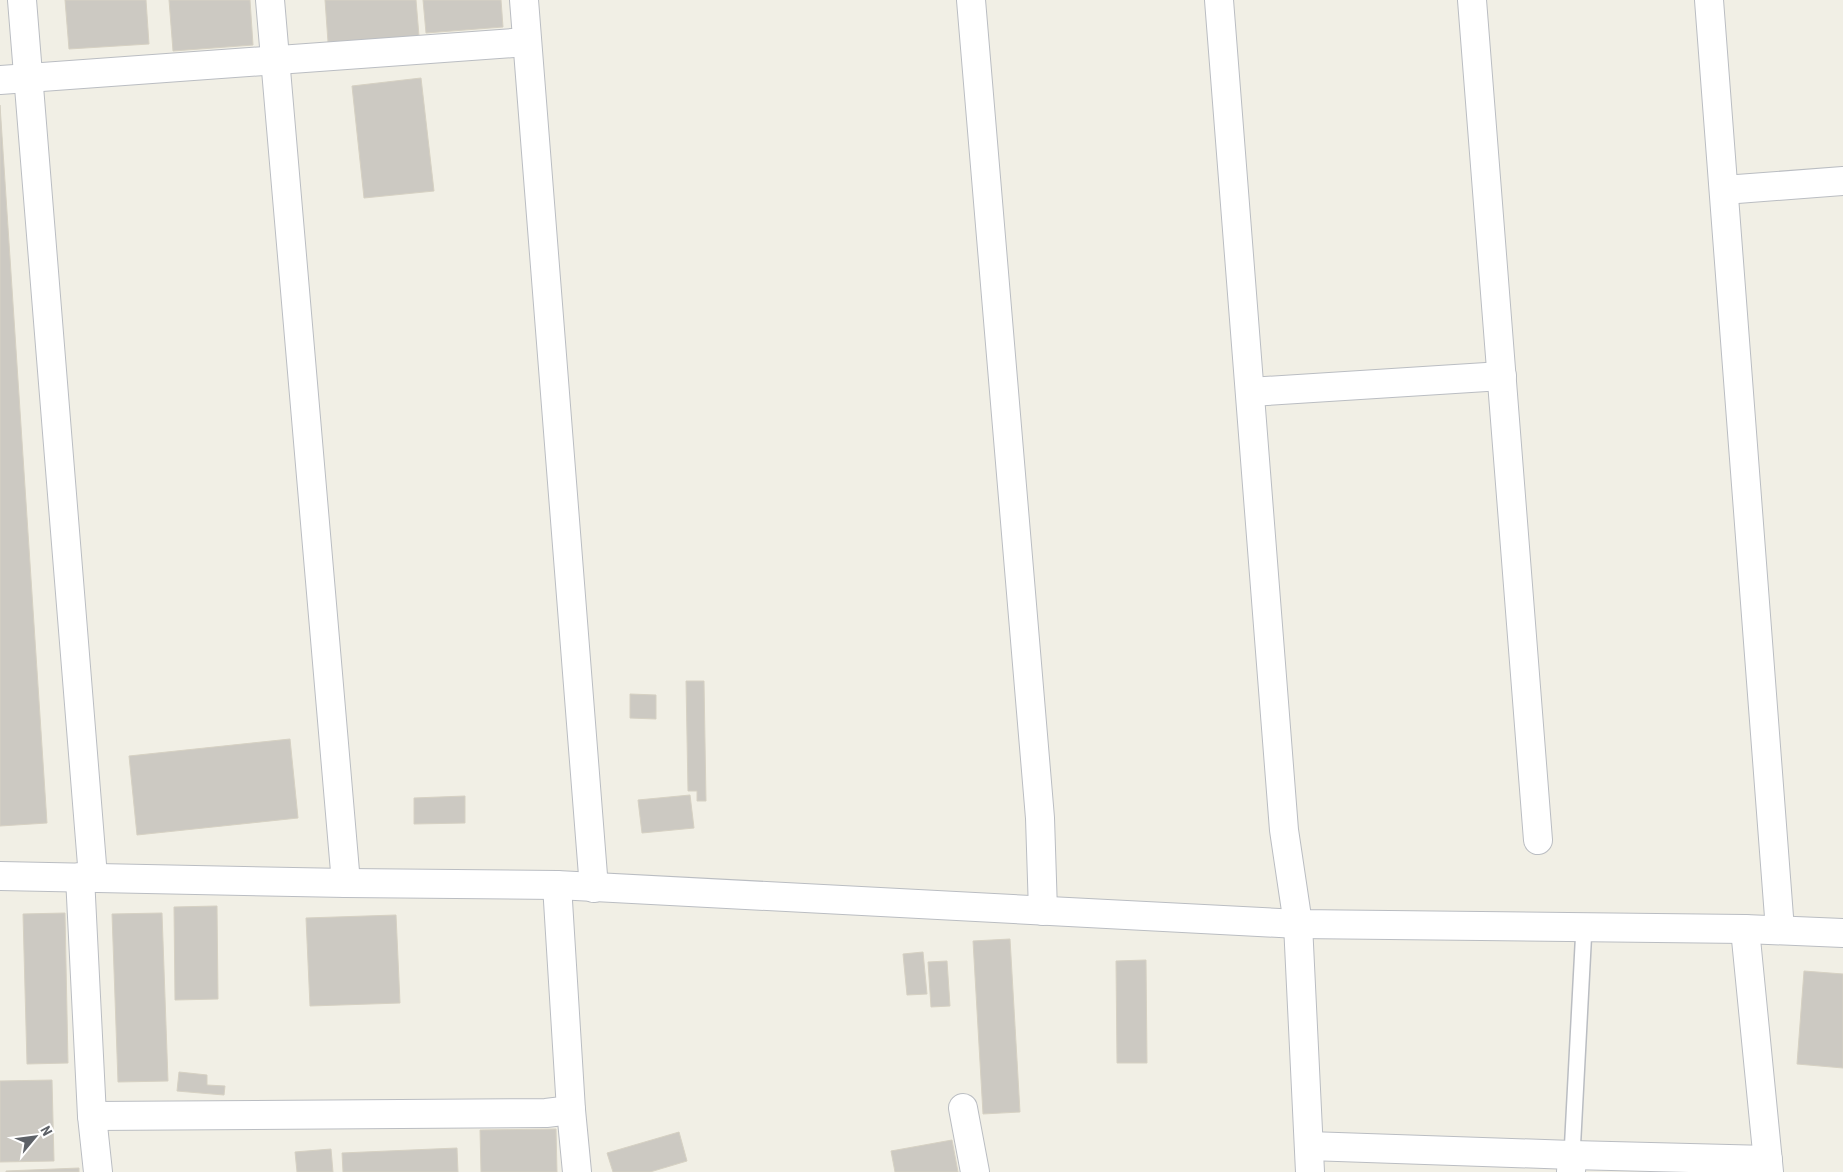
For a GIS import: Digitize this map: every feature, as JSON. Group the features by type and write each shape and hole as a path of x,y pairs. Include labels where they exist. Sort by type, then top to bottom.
{"street":[{"path":"22,0 87,877 92,1116 98,1172"},
{"path":"270,0 346,883"},
{"path":"524,0 594,888"},
{"path":"971,0 1040,818 1043,911"},
{"path":"1219,0 1284,830 1298,924 1309,1159 1768,1166 1745,929"},
{"path":"1472,0 1538,840"},
{"path":"1709,0 1780,930"},
{"path":"0,80 527,42"},
{"path":"1724,190 1843,181"},
{"path":"1250,392 1502,376"},
{"path":"0,876 557,885 1298,924 1745,929 1843,933"},
{"path":"557,885 571,1110 578,1172"},
{"path":"963,1108 975,1172"},
{"path":"92,1116 536,1114 571,1110"}],"lane":[{"path":"1572,1163 1584,927"}],"building":[{"path":"65,0 146,0 149,44 69,49"},
{"path":"169,0 250,0 253,45 173,51"},
{"path":"325,0 416,0 419,36 328,42"},
{"path":"423,0 501,0 503,27 426,33"},
{"path":"421,78 434,191 364,198 352,86"},
{"path":"0,105 47,823 0,826"},
{"path":"686,681 704,681 706,801 697,801 697,791 688,791"},
{"path":"630,694 656,695 656,719 630,718"},
{"path":"290,739 298,818 137,835 129,756"},
{"path":"690,795 694,828 642,833 638,800"},
{"path":"465,796 465,823 414,824 414,798"},
{"path":"217,906 218,999 175,1000 174,907"},
{"path":"65,913 68,1063 27,1064 23,914"},
{"path":"162,913 168,1081 118,1082 112,914"},
{"path":"396,915 400,1003 310,1006 306,918"},
{"path":"1010,939 1020,1112 983,1114 973,941"},
{"path":"923,952 927,994 907,995 903,954"},
{"path":"1146,960 1147,1063 1117,1063 1116,961"},
{"path":"947,961 950,1006 931,1007 928,962"},
{"path":"1804,971 1843,974 1843,1068 1797,1064"},
{"path":"179,1072 207,1075 207,1085 225,1086 224,1095 177,1091"},
{"path":"52,1080 54,1161 0,1162 0,1081"},
{"path":"556,1129 557,1172 481,1172 480,1130"},
{"path":"679,1132 687,1161 650,1172 613,1172 607,1153"},
{"path":"952,1140 958,1172 895,1172 891,1151"},
{"path":"457,1148 458,1172 343,1172 342,1153"},
{"path":"331,1149 333,1172 297,1172 295,1152"},
{"path":"79,1168 79,1172 6,1172 6,1171"}]}
